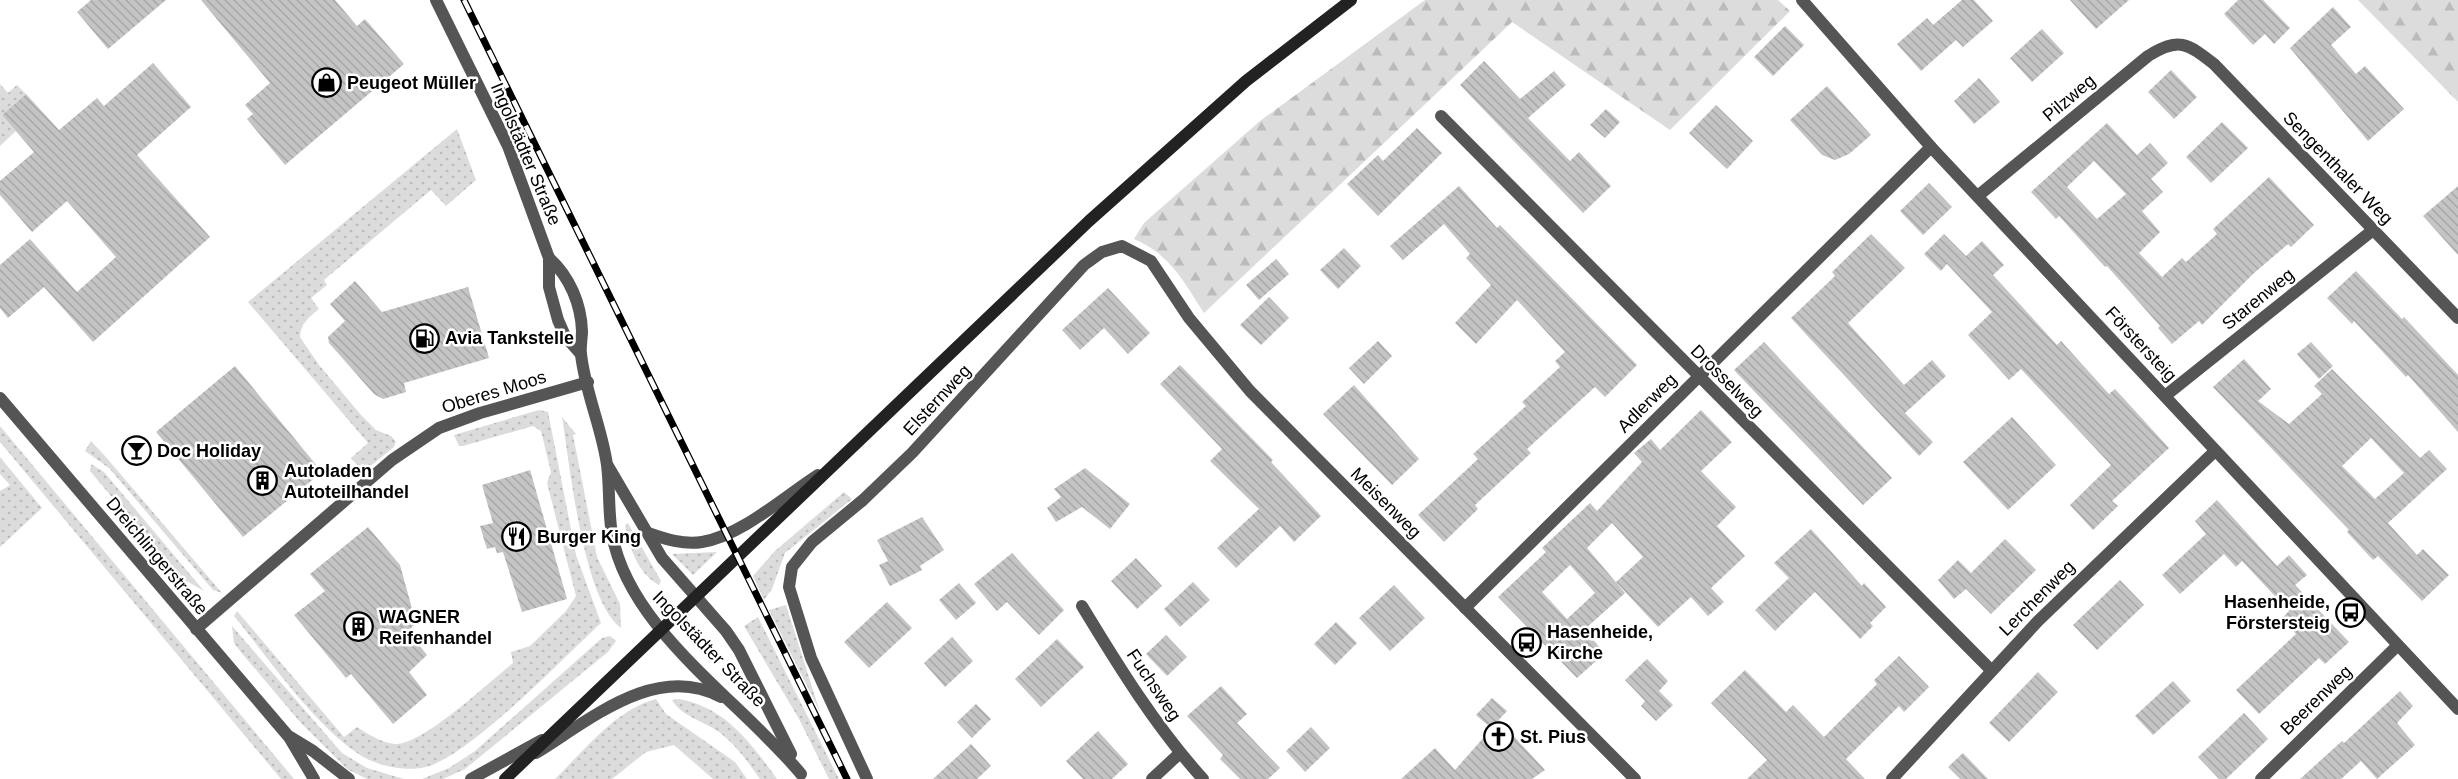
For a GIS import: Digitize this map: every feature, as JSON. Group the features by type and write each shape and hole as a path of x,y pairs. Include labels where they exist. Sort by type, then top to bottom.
{"main road":[{"path":"505,779 1089,221 1204,116 1351,0"}],"street":[{"name":"Ingolstädter Straße","path":"436,0 508,146 549,258 549,287 558,320 565,336 580,353"},
{"name":"Förstersteig","path":"1802,0 1932,147 2458,709"},
{"name":"Pilzweg","path":"1979,195 2148,56 2170,44 2188,45"},
{"name":"Sengenthaler Weg","path":"2188,45 2214,64 2458,318"},
{"name":"Drosselweg","path":"1441,116 1698,378 1991,670"},
{"name":"Adlerweg","path":"1465,608 1932,147"},
{"name":"Starenweg","path":"2165,396 2373,230"},
{"name":"Elsternweg","path":"867,779 817,675 789,587 792,567 812,542 862,500 912,453 1084,265 1102,252 1122,246"},
{"name":"Meisenweg","path":"1122,246 1151,261 1189,318 1250,391 1635,779"},
{"name":"Ingolstädter Straße","path":"549,258 564,274 574,294 581,323 580,353 607,465 615,548 634,595 662,631 730,701 766,734 802,776"},
{"name":"Oberes Moos","path":"196,629 385,466 439,428 480,412 588,382"},
{"name":"Dreichlingerstraße","path":"0,398 289,737 314,779"},
{"name":"Lerchenweg","path":"1892,779 1991,670 2139,522 2216,451"},
{"name":"Ingolstädter Straße","path":"607,465 662,558 726,631 739,650 802,776"},
{"path":"648,533 685,543 711,540 736,529 829,468"},
{"name":"Fuchsweg","path":"1082,606 1124,674 1180,753 1203,779"},
{"name":"Beerenweg","path":"2261,779 2397,646"},
{"path":"525,760 628,698 654,688 691,685 730,701"},
{"path":"471,779 558,729"},
{"name":"Dreichlingerstraße","path":"289,737 314,751 349,779"},
{"path":"1152,779 1180,753"}],"green space":[{"path":"1425,0 1778,0 1790,11 1670,130 1512,22 1204,313 1167,261 1147,245 1134,239 1144,223 1260,121"},
{"path":"2358,0 2458,0 2458,102"},
{"path":"0,84 8,93 17,85 26,94 2,115 16,131 0,146"},
{"path":"457,129 476,180 446,206 431,190 324,280 327,285 311,298 319,309 306,321 300,332 300,337 319,365 361,415 376,430 391,436 396,442 394,447 363,472 351,458 368,443 248,302"},
{"path":"539,410 548,412 576,555 601,623 516,704 445,759 426,767 410,769 392,767 367,759 343,742 309,709 234,616 237,611 344,737 357,727 380,740 395,744 407,742 439,724 513,663 511,652 530,646 566,611 576,596 547,483 551,472 541,431 533,426 463,446 459,446 454,435"},
{"path":"562,417 576,434 573,435 597,557 620,604 621,628 608,613 597,590 588,562 574,497"},
{"path":"0,426 294,779 281,779 0,442"},
{"path":"91,441 222,593 213,590 109,468 85,451"},
{"path":"0,457 42,508 0,547 0,491 10,485 0,474"},
{"path":"91,464 104,472 204,591 178,576 90,471"},
{"path":"844,492 852,499 785,553 772,589 764,600 753,576 775,551"},
{"path":"628,523 661,581 659,585 645,574 632,551 625,525"},
{"path":"717,552 693,575 672,554"},
{"path":"786,605 820,712 769,610"},
{"path":"758,617 839,779 829,779 799,719 744,626"},
{"path":"232,626 342,753 367,768 404,779 367,779 347,769 300,722 240,651 234,643"},
{"path":"610,636 616,641 608,652 465,769 443,779 422,779 449,768 475,751 602,638"},
{"path":"656,699 666,714 735,762 747,779 713,779 674,745 646,752 612,779 555,779 614,722 641,704"},
{"path":"679,699 710,710 736,728 777,779 760,779 725,737 681,711 672,700"}],"building":[{"path":"91,0 166,0 108,49 77,12"},
{"path":"201,0 335,0 357,26 365,19 404,64 285,165 247,119 253,114 245,105 270,83"},
{"path":"1962,0 1974,0 1993,21 1963,47 1956,40 1921,71 1897,44 1927,18 1933,25"},
{"path":"2070,0 2129,0 2096,29"},
{"path":"2238,0 2263,0 2290,28 2274,44 2265,34 2253,45 2224,14"},
{"path":"2333,7 2351,27 2331,45 2356,74 2365,66 2404,109 2368,141 2290,48"},
{"path":"1785,26 1804,45 1773,76 1754,57"},
{"path":"2042,29 2064,53 2032,82 2010,58"},
{"path":"1484,61 1520,99 1554,71 1566,85 1528,118 1570,161 1579,152 1611,186 1583,213 1460,85"},
{"path":"153,63 191,107 137,155 210,237 93,342 44,287 8,318 0,308 0,265 30,239 77,292 116,257 67,201 32,232 0,195 0,181 34,152 2,115 26,94 59,130 97,98 104,106"},
{"path":"2171,70 2197,97 2174,119 2148,92"},
{"path":"1979,78 2000,102 1974,124 1954,101"},
{"path":"1827,86 1871,135 1849,154 1835,160 1822,155 1790,120"},
{"path":"1716,105 1753,141 1727,169 1689,133"},
{"path":"1606,109 1620,122 1605,138 1590,125"},
{"path":"2222,122 2248,148 2211,183 2186,157"},
{"path":"2107,123 2137,155 2150,143 2168,163 2151,179 2163,192 2142,211 2160,232 2139,253 2162,277 2182,258 2186,262 2217,234 2213,229 2269,177 2314,225 2291,247 2288,244 2253,274 2202,325 2199,321 2172,344 2158,328 2160,326 2107,266 2105,267 2059,216 2056,219 2031,192","holes":["2094,161 2126,194 2097,219 2067,187"]},
{"path":"1417,128 1442,153 1378,216 1347,184 1378,155 1383,161"},
{"path":"1929,183 1952,207 1923,235 1900,211"},
{"path":"1459,186 1497,228 1500,225 1637,365 1605,397 1595,387 1527,449 1531,453 1475,505 1478,509 1444,542 1418,515 1478,459 1473,454 1526,406 1522,402 1560,367 1555,361 1565,352 1517,300 1476,344 1455,323 1491,285 1466,258 1470,254 1444,224 1403,260 1390,246"},
{"path":"2458,186 2458,255 2423,216"},
{"path":"1871,234 1905,268 1848,323 1904,385 1932,360 1946,376 1905,413 1933,442 1919,456 1791,318 1835,276 1832,272"},
{"path":"1944,234 1966,256 1982,241 2004,265 1993,275 2057,345 2061,341 2109,394 2115,389 2169,448 2112,501 2118,506 2093,530 2070,505 2111,465 2021,369 2009,380 1968,335 1992,312 1947,264 1941,271 1924,254"},
{"path":"1344,248 1361,266 1338,289 1320,270"},
{"path":"1276,259 1289,274 1259,300 1246,285"},
{"path":"2356,271 2402,319 2404,317 2458,375 2458,432 2408,375 2406,377 2354,321 2352,324 2327,298"},
{"name":"Avia Tankstelle","path":"355,281 382,312 468,287 489,358 404,383 406,392 383,399 374,394 329,343 328,337 345,321 330,304"},
{"path":"1108,288 1150,333 1128,354 1104,328 1080,350 1062,330"},
{"path":"1269,297 1289,318 1261,345 1240,325"},
{"path":"1378,341 1392,356 1364,384 1349,368"},
{"path":"1764,342 1892,478 1863,505 1734,370"},
{"path":"2311,342 2333,366 2319,379 2297,354"},
{"path":"2244,359 2271,389 2258,401 2289,424 2322,394 2314,386 2332,369 2420,458 2429,450 2447,469 2388,523 2417,555 2423,549 2449,575 2422,601 2378,556 2373,560 2347,532 2349,530 2213,387","holes":["2371,438 2404,473 2375,499 2342,466"]},
{"path":"1180,365 1273,460 1271,462 1321,516 1294,542 1280,526 1236,568 1217,548 1259,509 1210,461 1222,449 1160,384"},
{"path":"235,366 322,472 243,537 156,432"},
{"path":"1354,385 1419,459 1392,485 1323,414"},
{"path":"1701,410 1732,442 1701,471 1736,507 1717,526 1745,556 1711,588 1724,602 1708,616 1691,597 1658,627 1616,582 1643,557 1612,523 1587,548 1625,593 1584,630 1605,653 1577,678 1498,597 1546,552 1542,548 1590,503 1597,511 1642,462 1634,453 1651,439 1660,450","holes":["1570,565 1595,593 1567,619 1542,592"]},
{"path":"2012,417 2056,465 2008,510 1963,462"},
{"path":"1085,468 1130,504 1110,529 1082,507 1056,522 1047,508 1061,497 1054,489"},
{"name":"Burger King","path":"530,470 567,599 522,612 503,552 497,553 495,547 487,549 480,526 493,523 482,485"},
{"path":"2217,500 2277,566 2289,555 2307,575 2295,585 2349,642 2325,664 2319,658 2259,714 2236,690 2296,634 2282,618 2289,611 2242,561 2236,567 2224,554 2180,594 2162,575 2206,534 2195,521"},
{"path":"922,517 944,550 920,566 922,570 890,586 879,565 888,561 877,540"},
{"name":"WAGNER Reifenhandel","path":"368,527 400,565 416,623 408,631 427,655 409,672 427,695 393,724 351,674 346,678 294,615 325,591 310,574"},
{"path":"1811,529 1862,586 1864,583 1886,607 1870,623 1873,626 1860,639 1815,592 1775,631 1755,610 1789,578 1774,563"},
{"path":"2005,539 2036,570 1991,614 1966,589 1954,599 1938,580 1958,560 1971,573"},
{"path":"1012,553 1064,610 1039,635 1007,602 997,611 974,584"},
{"path":"1136,558 1162,586 1137,609 1111,581"},
{"path":"2120,580 2144,605 2097,650 2073,625"},
{"path":"1193,582 1210,600 1180,627 1164,609"},
{"path":"959,583 976,603 956,620 939,600"},
{"path":"1394,585 1425,618 1390,651 1359,618"},
{"path":"887,602 912,628 869,668 844,642"},
{"path":"1336,622 1357,643 1335,665 1314,644"},
{"path":"1166,635 1187,657 1167,676 1146,654"},
{"path":"952,637 973,661 945,687 924,663"},
{"path":"1057,639 1084,667 1041,707 1015,679"},
{"path":"1899,656 1929,687 1904,712 1899,706 1846,759 1865,779 1747,779 1767,760 1711,703 1745,670 1786,712 1793,705 1824,737 1877,684 1874,680"},
{"path":"1647,659 1668,681 1659,691 1673,705 1656,721 1641,706 1645,701 1625,680"},
{"path":"2038,672 2058,692 2009,742 1989,723"},
{"path":"2173,681 2191,701 2153,735 2135,716"},
{"path":"1221,686 1247,714 1237,723 1280,768 1268,779 1240,779 1220,759 1223,755 1187,716"},
{"path":"2400,691 2413,706 2397,723 2415,745 2377,779 2361,761 2341,779 2300,779 2342,741 2344,743"},
{"path":"1492,698 1507,711 1491,728 1476,715"},
{"path":"976,704 991,719 972,738 957,722"},
{"path":"2244,713 2268,739 2226,779 2219,779 2198,757"},
{"name":"St. Pius","path":"1499,720 1545,770 1532,779 1401,779 1435,748 1455,770"},
{"path":"1311,727 1330,748 1305,772 1286,751"},
{"path":"1098,731 1128,764 1112,779 1083,779 1066,761"},
{"path":"971,744 991,766 977,779 933,779"},
{"path":"1963,753 1988,779 1960,779 1948,767"}],"railway":[{"path":"464,0 847,779"}],"place":[{"name":"Peugeot Müller","path":"326,83"},
{"name":"Avia Tankstelle","path":"424,338"},
{"name":"Doc Holiday","path":"136,451"},
{"name":"Autoladen Autoteilhandel","path":"263,481"},
{"name":"Burger King","path":"516,537"},
{"name":"Hasenheide, Förstersteig","path":"2351,612"},
{"name":"WAGNER Reifenhandel","path":"358,627"},
{"name":"Hasenheide, Kirche","path":"1526,642"},
{"name":"St. Pius","path":"1499,737"}]}
